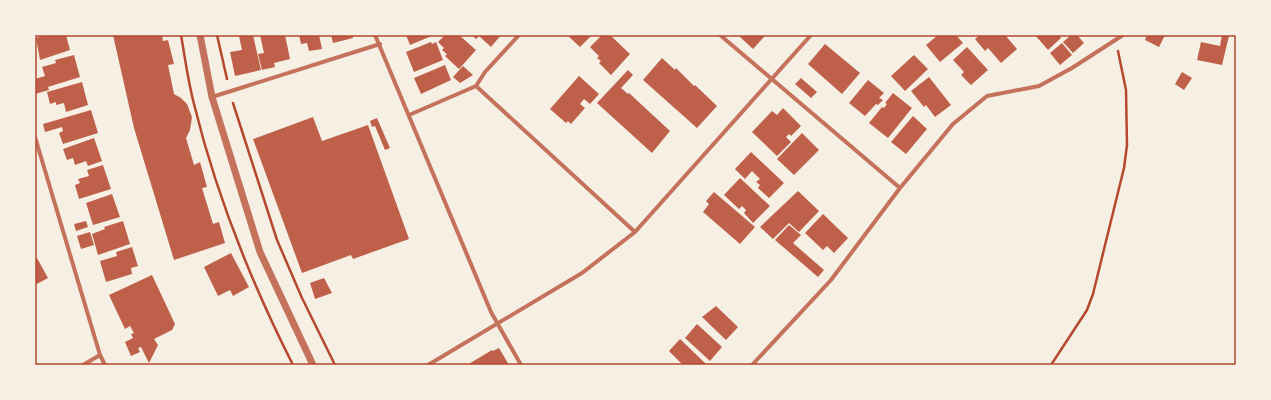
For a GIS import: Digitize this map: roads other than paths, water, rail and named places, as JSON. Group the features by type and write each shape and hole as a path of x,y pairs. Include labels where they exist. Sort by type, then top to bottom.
{"street":[{"path":"200,35 212,97 260,252 313,365"},
{"path":"375,35 497,324 521,365"},
{"path":"409,115 476,86 485,72 519,35"},
{"path":"720,35 771,80 900,188"},
{"path":"428,365 582,273 635,232 811,35"},
{"path":"752,365 830,280 900,188 953,124 987,96 1039,86 1072,68 1123,35"},
{"path":"212,97 380,44"},
{"path":"476,86 635,232"},
{"path":"35,137 100,355 105,365"},
{"path":"83,365 100,355"}]}
